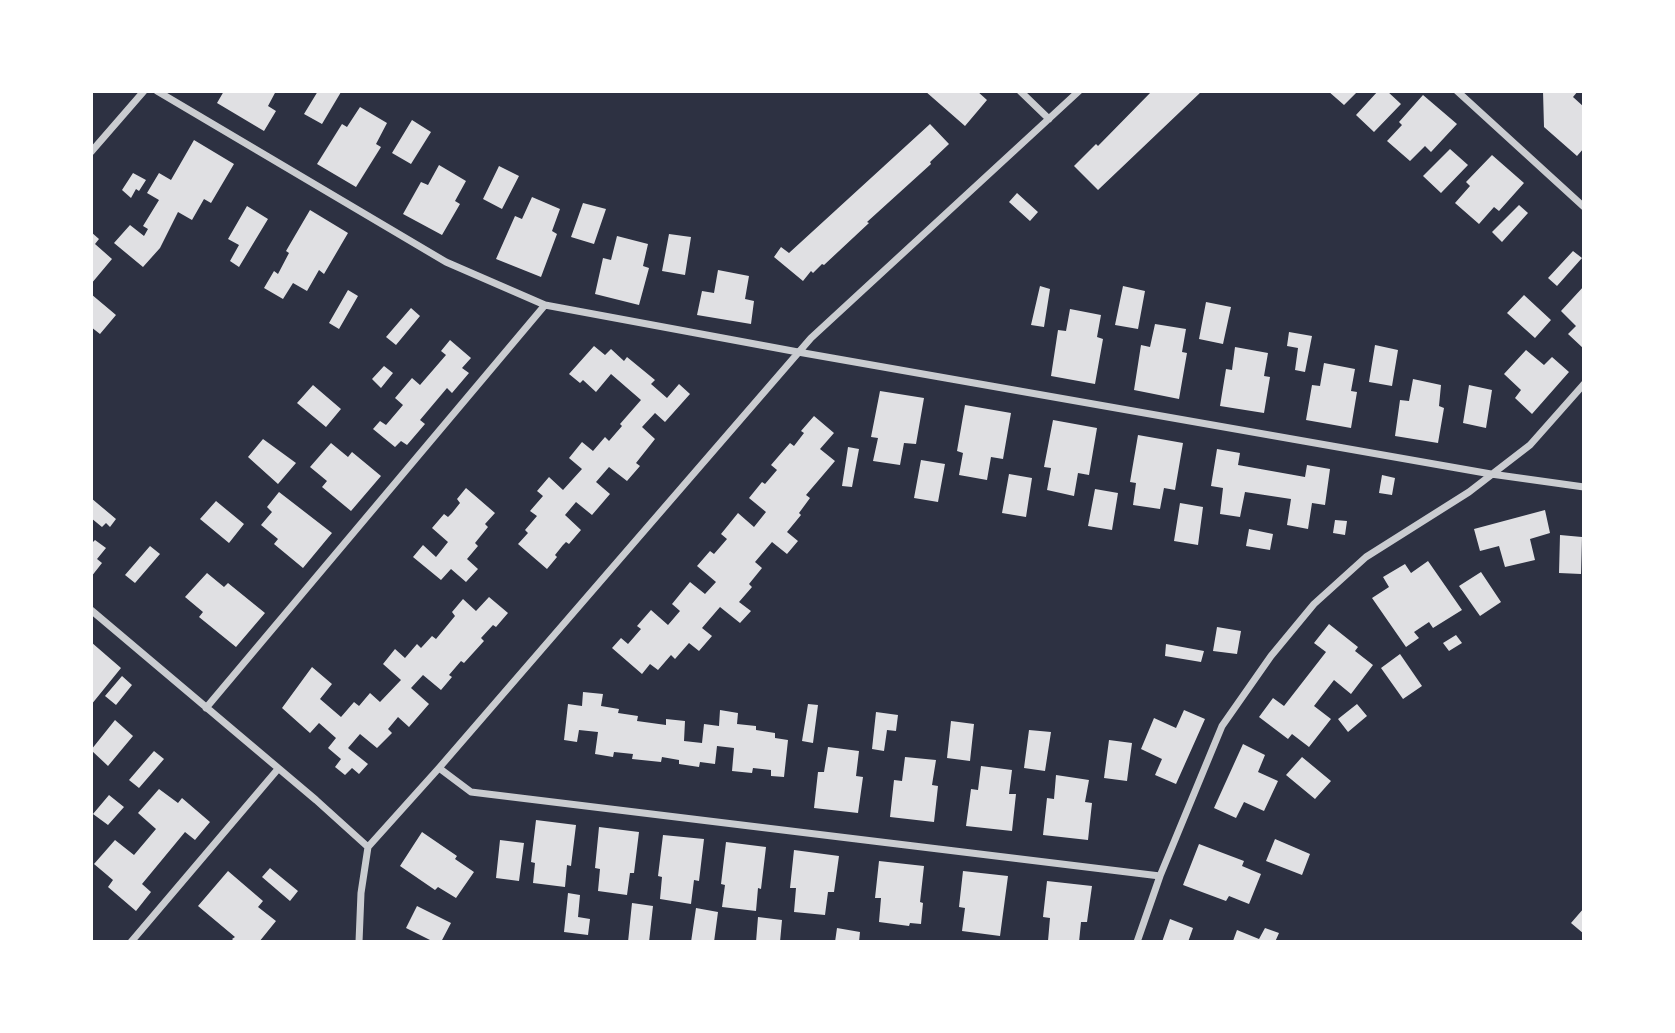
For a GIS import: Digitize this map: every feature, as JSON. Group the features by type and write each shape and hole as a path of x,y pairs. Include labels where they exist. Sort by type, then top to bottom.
{"street":[{"path":"91,152 144,91"},
{"path":"157,91 446,262 545,304 798,352 1491,474 1584,487"},
{"path":"1020,91 1049,119"},
{"path":"359,942 361,893 368,847 811,338 1079,91"},
{"path":"1457,91 1584,206"},
{"path":"206,708 545,304"},
{"path":"1138,942 1160,876 1222,726 1270,656 1314,604 1366,557 1469,492 1530,445 1584,384"},
{"path":"91,610 368,847"},
{"path":"439,768 471,792 1160,876"},
{"path":"131,942 278,769"}],"building":[{"path":"224,91 276,91 268,106 276,111 264,131 217,103"},
{"path":"318,91 341,92 322,124 304,114"},
{"path":"925,91 977,91 987,100 965,126"},
{"path":"1152,91 1202,91 1098,190 1074,166 1096,144 1098,146"},
{"path":"1328,91 1358,91 1344,105"},
{"path":"1378,91 1387,91 1401,104 1374,132 1356,115"},
{"path":"1543,91 1578,91 1573,97 1584,107 1584,148 1577,156 1544,127"},
{"path":"1423,95 1457,124 1431,152 1425,146 1410,161 1387,141 1402,125 1399,122"},
{"path":"360,107 387,123 376,144 381,147 356,187 317,164 342,124 347,127"},
{"path":"412,120 431,132 411,164 392,153"},
{"path":"930,124 949,144 824,265 813,273 811,271 803,281 774,257 781,247 789,253"},
{"path":"194,140 234,164 211,203 204,199 192,220 178,212 160,248 143,267 114,243 130,225 144,236 148,229 143,226 159,200 147,193 159,173 171,180"},
{"path":"1450,149 1468,165 1441,193 1423,176"},
{"path":"1492,155 1524,183 1499,211 1494,207 1479,224 1455,203 1470,186 1466,182"},
{"path":"439,165 466,181 455,201 460,204 442,235 403,214 421,182 428,185"},
{"path":"499,166 519,176 502,209 483,199"},
{"path":"133,173 146,180 131,198 122,190"},
{"path":"1017,193 1038,212 1030,221 1009,202"},
{"path":"532,197 560,209 552,231 557,234 541,277 496,259 515,216 522,219"},
{"path":"583,203 606,209 594,244 571,237"},
{"path":"1519,205 1528,213 1502,242 1492,232"},
{"path":"247,206 268,219 239,267 230,261 239,245 228,239"},
{"path":"310,210 348,233 324,274 319,270 307,291 293,283 283,299 264,288 274,271 278,274 289,253 286,251"},
{"path":"91,232 99,239 95,244 112,259 91,284"},
{"path":"669,234 691,237 685,275 662,271"},
{"path":"617,236 648,244 643,266 649,268 639,305 595,294 603,258 611,260"},
{"path":"1573,251 1582,258 1557,286 1548,278"},
{"path":"718,270 749,276 745,299 754,301 751,324 697,315 702,291 714,293"},
{"path":"1040,286 1050,289 1044,327 1031,325"},
{"path":"1123,286 1145,291 1138,329 1115,325"},
{"path":"1584,286 1584,349 1568,334 1576,326 1561,311"},
{"path":"348,290 358,296 339,329 329,323"},
{"path":"91,294 116,315 100,334 91,327"},
{"path":"1524,295 1551,320 1535,338 1507,313"},
{"path":"1206,302 1231,307 1223,344 1199,339"},
{"path":"411,308 420,316 396,345 386,337"},
{"path":"1070,309 1101,315 1097,337 1103,339 1095,384 1051,376 1058,330 1066,331"},
{"path":"1155,324 1186,329 1182,352 1187,353 1179,399 1134,390 1141,345 1150,347"},
{"path":"1289,332 1312,336 1305,372 1295,370 1298,348 1287,346"},
{"path":"450,340 471,358 462,368 469,373 452,393 447,388 420,420 425,424 407,445 401,441 395,447 373,429 380,421 386,425 403,405 395,398 412,378 420,385 446,355 441,351"},
{"path":"1375,345 1398,350 1392,386 1369,382"},
{"path":"594,346 605,355 611,349 624,361 627,357 655,380 651,384 667,398 679,384 690,394 665,422 655,413 642,427 655,439 636,463 640,466 627,481 609,467 596,482 610,494 592,515 576,502 565,515 581,530 569,544 566,542 563,545 547,569 518,544 537,516 530,511 543,496 537,491 549,477 563,490 582,469 569,458 582,442 593,451 605,437 609,441 641,400 611,374 596,392 583,380 580,383 569,374"},
{"path":"1235,347 1268,353 1264,376 1270,377 1264,413 1220,406 1226,369 1232,370"},
{"path":"1526,350 1544,365 1552,357 1569,372 1532,414 1515,398 1521,390 1504,374"},
{"path":"1324,363 1355,369 1351,391 1357,392 1351,428 1306,420 1312,385 1320,386"},
{"path":"384,366 393,373 381,388 372,379"},
{"path":"1413,379 1441,385 1439,406 1444,408 1438,443 1395,436 1400,400 1409,401"},
{"path":"313,385 341,409 326,427 297,403"},
{"path":"1469,385 1492,390 1486,428 1463,423"},
{"path":"880,391 924,398 916,444 904,443 900,465 873,461 878,438 871,437"},
{"path":"965,405 1011,413 1003,459 991,457 987,480 959,475 963,453 957,451"},
{"path":"814,416 834,433 820,449 835,461 806,495 810,498 787,532 798,541 787,554 772,542 755,562 762,568 749,584 752,587 739,602 751,611 740,623 720,607 702,628 712,636 699,651 689,643 675,659 671,655 658,670 650,664 642,674 612,648 621,638 628,644 641,629 637,626 651,610 668,625 680,611 672,604 690,582 705,594 716,582 697,566 710,551 714,554 727,539 721,534 738,513 754,527 766,512 749,498 762,482 765,484 777,470 771,465 790,443 794,446 804,433 801,431"},
{"path":"1053,420 1097,428 1089,475 1078,473 1074,496 1047,490 1051,468 1044,467"},
{"path":"1138,435 1183,443 1175,490 1164,488 1160,509 1133,505 1136,483 1130,482"},
{"path":"263,439 296,463 278,484 248,457"},
{"path":"331,443 348,457 352,452 381,476 351,511 322,487 327,481 310,467"},
{"path":"848,447 859,449 852,487 842,486"},
{"path":"1217,449 1240,453 1238,465 1305,477 1307,465 1330,469 1325,505 1312,503 1308,529 1287,525 1291,499 1245,492 1240,517 1220,514 1223,488 1211,486"},
{"path":"921,460 945,464 938,502 914,498"},
{"path":"1009,474 1032,478 1026,517 1002,513"},
{"path":"1382,475 1395,478 1392,495 1379,493"},
{"path":"466,488 495,513 485,524 488,527 467,559 478,569 466,582 451,569 441,580 413,557 423,545 436,557 448,542 432,528 444,514 448,517 452,513 460,503 457,499"},
{"path":"1095,489 1118,493 1112,530 1088,526"},
{"path":"279,492 332,533 303,568 274,544 278,539 261,525 272,512 267,507"},
{"path":"91,498 116,519 110,527 106,523 102,527 91,518"},
{"path":"216,501 244,524 229,543 200,519"},
{"path":"1180,503 1203,507 1198,545 1174,541"},
{"path":"1545,510 1550,533 1530,539 1535,560 1505,567 1499,546 1480,551 1474,529"},
{"path":"1335,520 1347,521 1345,535 1333,533"},
{"path":"1249,529 1273,534 1270,550 1246,546"},
{"path":"1560,535 1582,537 1581,574 1559,573"},
{"path":"91,540 106,548 97,559 102,563 91,577"},
{"path":"150,546 160,554 135,583 125,575"},
{"path":"1428,561 1462,610 1433,628 1429,622 1414,632 1419,638 1406,647 1372,598 1389,587 1383,577 1405,564 1411,573"},
{"path":"1481,572 1501,602 1480,616 1459,586"},
{"path":"207,573 224,587 228,583 265,613 236,647 199,617 203,612 185,597"},
{"path":"489,597 508,613 496,627 493,625 481,638 484,641 464,663 461,661 441,690 423,675 411,688 429,704 409,727 398,717 388,729 392,733 377,748 360,734 348,748 368,764 359,774 352,768 345,775 335,767 341,759 328,748 336,738 319,723 310,733 282,708 312,667 332,684 320,699 341,717 354,702 359,706 370,693 380,702 401,680 383,664 395,649 405,658 417,644 421,648 432,636 436,639 455,616 452,612 463,599 476,611"},
{"path":"1329,624 1358,647 1355,651 1373,665 1351,694 1334,680 1314,706 1331,719 1309,747 1292,734 1288,739 1259,717 1273,698 1284,706 1326,652 1314,643"},
{"path":"1217,627 1241,631 1237,654 1213,651"},
{"path":"1456,635 1462,643 1449,651 1443,643"},
{"path":"91,642 121,668 91,705"},
{"path":"1166,644 1204,651 1201,662 1165,656"},
{"path":"1400,654 1422,686 1403,699 1381,668"},
{"path":"122,676 132,685 116,705 105,696"},
{"path":"583,692 603,694 601,706 619,709 618,713 638,716 637,721 666,725 666,719 685,721 684,741 702,743 704,724 719,726 720,710 738,713 737,724 756,726 756,730 775,733 775,738 788,740 784,777 771,776 771,770 753,768 752,773 732,771 734,748 717,746 715,764 700,762 699,767 679,764 679,760 662,757 661,762 632,759 633,754 614,752 613,757 595,754 598,732 579,730 577,742 564,740 568,704 582,706"},
{"path":"808,704 818,705 813,743 802,741"},
{"path":"1357,704 1367,716 1348,732 1338,719"},
{"path":"1184,710 1205,719 1176,784 1155,775 1162,759 1141,749 1154,718 1176,728"},
{"path":"876,712 898,715 896,731 887,730 884,751 872,749"},
{"path":"115,720 133,736 108,766 91,750"},
{"path":"951,721 974,724 970,761 947,758"},
{"path":"1029,730 1051,732 1045,771 1024,768"},
{"path":"1109,740 1132,743 1127,781 1104,778"},
{"path":"1243,744 1265,755 1258,772 1278,781 1264,811 1244,802 1236,818 1214,808"},
{"path":"828,747 859,751 856,776 863,777 858,813 814,808 818,772 824,772"},
{"path":"154,751 164,759 139,788 129,780"},
{"path":"905,757 936,760 932,785 938,786 934,822 890,817 894,780 902,781"},
{"path":"1302,757 1331,781 1315,799 1286,775"},
{"path":"981,766 1012,770 1009,794 1016,794 1012,831 966,826 971,789 978,790"},
{"path":"1056,775 1089,780 1085,802 1092,803 1088,840 1043,835 1047,798 1054,799"},
{"path":"159,789 178,803 182,798 210,822 195,840 185,832 142,884 151,892 136,911 108,887 113,880 94,864 115,840 134,855 156,829 138,813"},
{"path":"109,795 124,807 108,825 93,814"},
{"path":"536,820 576,825 571,866 567,865 565,887 533,883 535,863 531,862"},
{"path":"599,827 639,832 634,873 630,873 627,895 598,891 600,869 595,868"},
{"path":"422,832 457,856 455,859 474,872 456,898 438,887 435,890 400,866"},
{"path":"663,835 704,839 699,881 694,880 691,904 660,899 662,877 658,876"},
{"path":"1275,839 1310,854 1302,875 1266,861"},
{"path":"500,840 524,843 519,881 496,878"},
{"path":"726,842 766,847 756,911 722,907 725,885 721,884"},
{"path":"1199,844 1244,861 1242,866 1261,874 1249,904 1229,896 1226,901 1183,885"},
{"path":"794,850 839,856 834,892 828,892 825,915 794,912 796,888 790,888"},
{"path":"879,861 924,866 920,902 923,903 921,924 910,923 909,926 879,922 881,898 875,898"},
{"path":"270,868 298,891 290,901 262,877"},
{"path":"228,871 263,901 258,907 276,921 259,942 235,942 232,939 235,937 198,906"},
{"path":"963,871 1008,876 1000,936 962,931 965,908 959,907"},
{"path":"1047,881 1092,886 1087,922 1081,922 1079,942 1048,941 1050,918 1043,917"},
{"path":"568,893 580,895 578,917 590,919 588,935 564,932"},
{"path":"632,903 653,906 649,942 628,942"},
{"path":"417,906 451,923 441,942 434,942 406,928"},
{"path":"696,908 718,912 714,942 691,942"},
{"path":"1584,908 1584,934 1571,923"},
{"path":"758,917 782,920 780,942 756,942"},
{"path":"1170,919 1193,928 1188,942 1162,942"},
{"path":"837,928 860,932 859,942 835,942"},
{"path":"1265,928 1279,933 1275,942 1233,941 1237,930 1259,939"}]}
